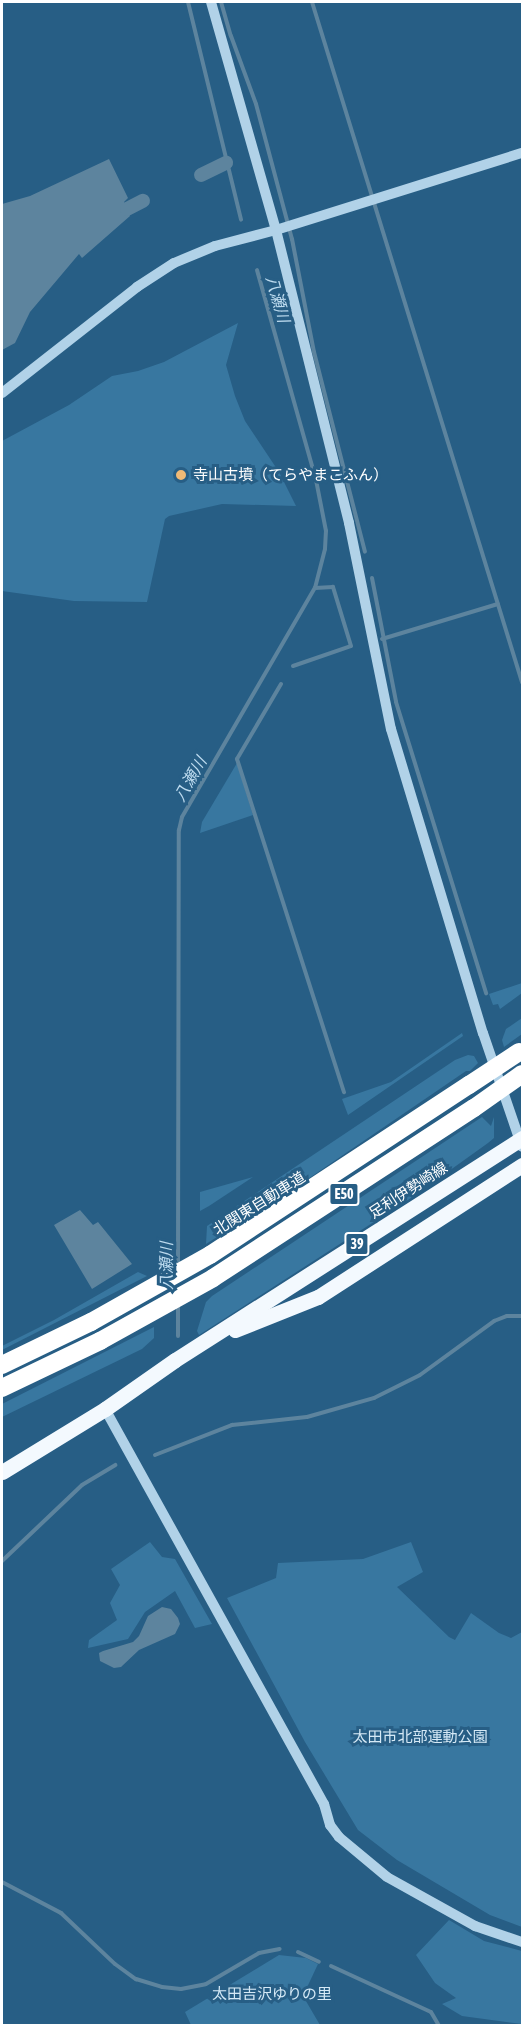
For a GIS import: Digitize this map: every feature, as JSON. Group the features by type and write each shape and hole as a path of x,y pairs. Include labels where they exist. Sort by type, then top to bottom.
{"highway":[{"name":"北関東自動車道","path":"2,1365 91,1322 210,1255 521,1050"},
{"name":"E50","path":"2,1388 149,1315 213,1278 474,1108 522,1074"}],"main road":[{"name":"足利伊勢崎線","path":"2,1472 105,1409 192,1350 521,1142"},
{"name":"足利伊勢崎線","path":"192,1350 219,1335 318,1297 522,1165"}],"street":[{"path":"211,2 276,230 349,523 391,729 479,1022 521,1142"},
{"path":"2,393 137,287 174,263 215,246 276,230 522,153"},
{"path":"105,1409 324,1804 330,1825 339,1837 387,1876 475,1926 522,1942"}],"green space":[{"path":"238,323 226,365 235,396 245,421 279,472 296,506 222,504 169,516 165,519 147,602 74,601 2,591 2,441 69,405 112,376 138,371 164,362"},
{"path":"237,763 253,815 200,833 202,822"},
{"path":"522,983 522,993 500,1009 498,1004 493,1005 489,994"},
{"path":"522,1018 522,1034 504,1047 502,1040 506,1029"},
{"path":"462,1033 463,1036 348,1115 342,1099 391,1082"},
{"path":"468,1055 474,1056 478,1063 470,1071 466,1071 302,1183 206,1244 207,1226 455,1060"},
{"path":"482,1117 491,1126 494,1117 494,1138 488,1143 414,1196 199,1335 197,1331 206,1302 212,1296"},
{"path":"253,1177 209,1206 200,1211 200,1192"},
{"path":"138,1272 147,1276 2,1350 2,1346 54,1320"},
{"path":"154,1327 154,1338 142,1349 2,1417 2,1404"},
{"path":"150,1542 162,1557 175,1559 212,1624 195,1628 175,1591 145,1612 128,1639 88,1648 89,1640 117,1620 110,1603 120,1585 111,1569"},
{"name":"太田市北部運動公園","path":"411,1542 423,1572 397,1587 449,1637 455,1640 471,1613 499,1633 511,1638 522,1632 522,1927 490,1915 397,1860 358,1830 305,1742 227,1598 276,1578 278,1563 363,1559"},
{"path":"449,1920 484,1941 522,1951 522,2024 462,2016 442,2004 456,1998 435,1983 416,1955"},
{"name":"太田吉沢ゆりの里","path":"279,1955 306,1958 318,1964 303,1996 320,2025 191,2025 185,2012"}],"shaded area":[{"path":"109,159 128,198 124,202 130,216 82,258 79,254 30,312 15,343 2,350 2,204 30,196"},
{"path":"80,1210 93,1225 98,1222 132,1264 92,1289 54,1225"},
{"path":"162,1607 171,1609 178,1618 180,1624 175,1634 139,1650 121,1667 114,1668 100,1661 99,1653 133,1642 139,1636 148,1616"}],"waterway":[{"name":"八瀬川","path":"188,2 241,220"},
{"path":"221,2 256,104 292,239 314,352 365,552"},
{"path":"312,2 522,682"},
{"path":"201,175 226,163"},
{"path":"127,209 143,201"},
{"name":"八瀬川","path":"178,1266 179,830 182,817 315,588 325,549 326,531 316,480 257,270"},
{"path":"372,578 396,702 486,993"},
{"path":"293,666 351,646 333,587 315,588"},
{"path":"382,639 498,604"},
{"path":"281,684 237,759 344,1092"},
{"name":"八瀬川","path":"178,1303 178,1336"},
{"path":"155,1455 232,1425 307,1417 374,1398 420,1375 494,1321 507,1316 522,1316"},
{"path":"2,1561 82,1485 115,1465"},
{"path":"2,1882 61,1913 115,1964 136,1979 162,1987 181,1989 206,1984 259,1953 280,1949"},
{"path":"298,1952 319,1962"},
{"path":"331,1966 431,2012 439,2026"}],"place":[{"name":"寺山古墳（てらやまこふん）","path":"181,475"}]}
